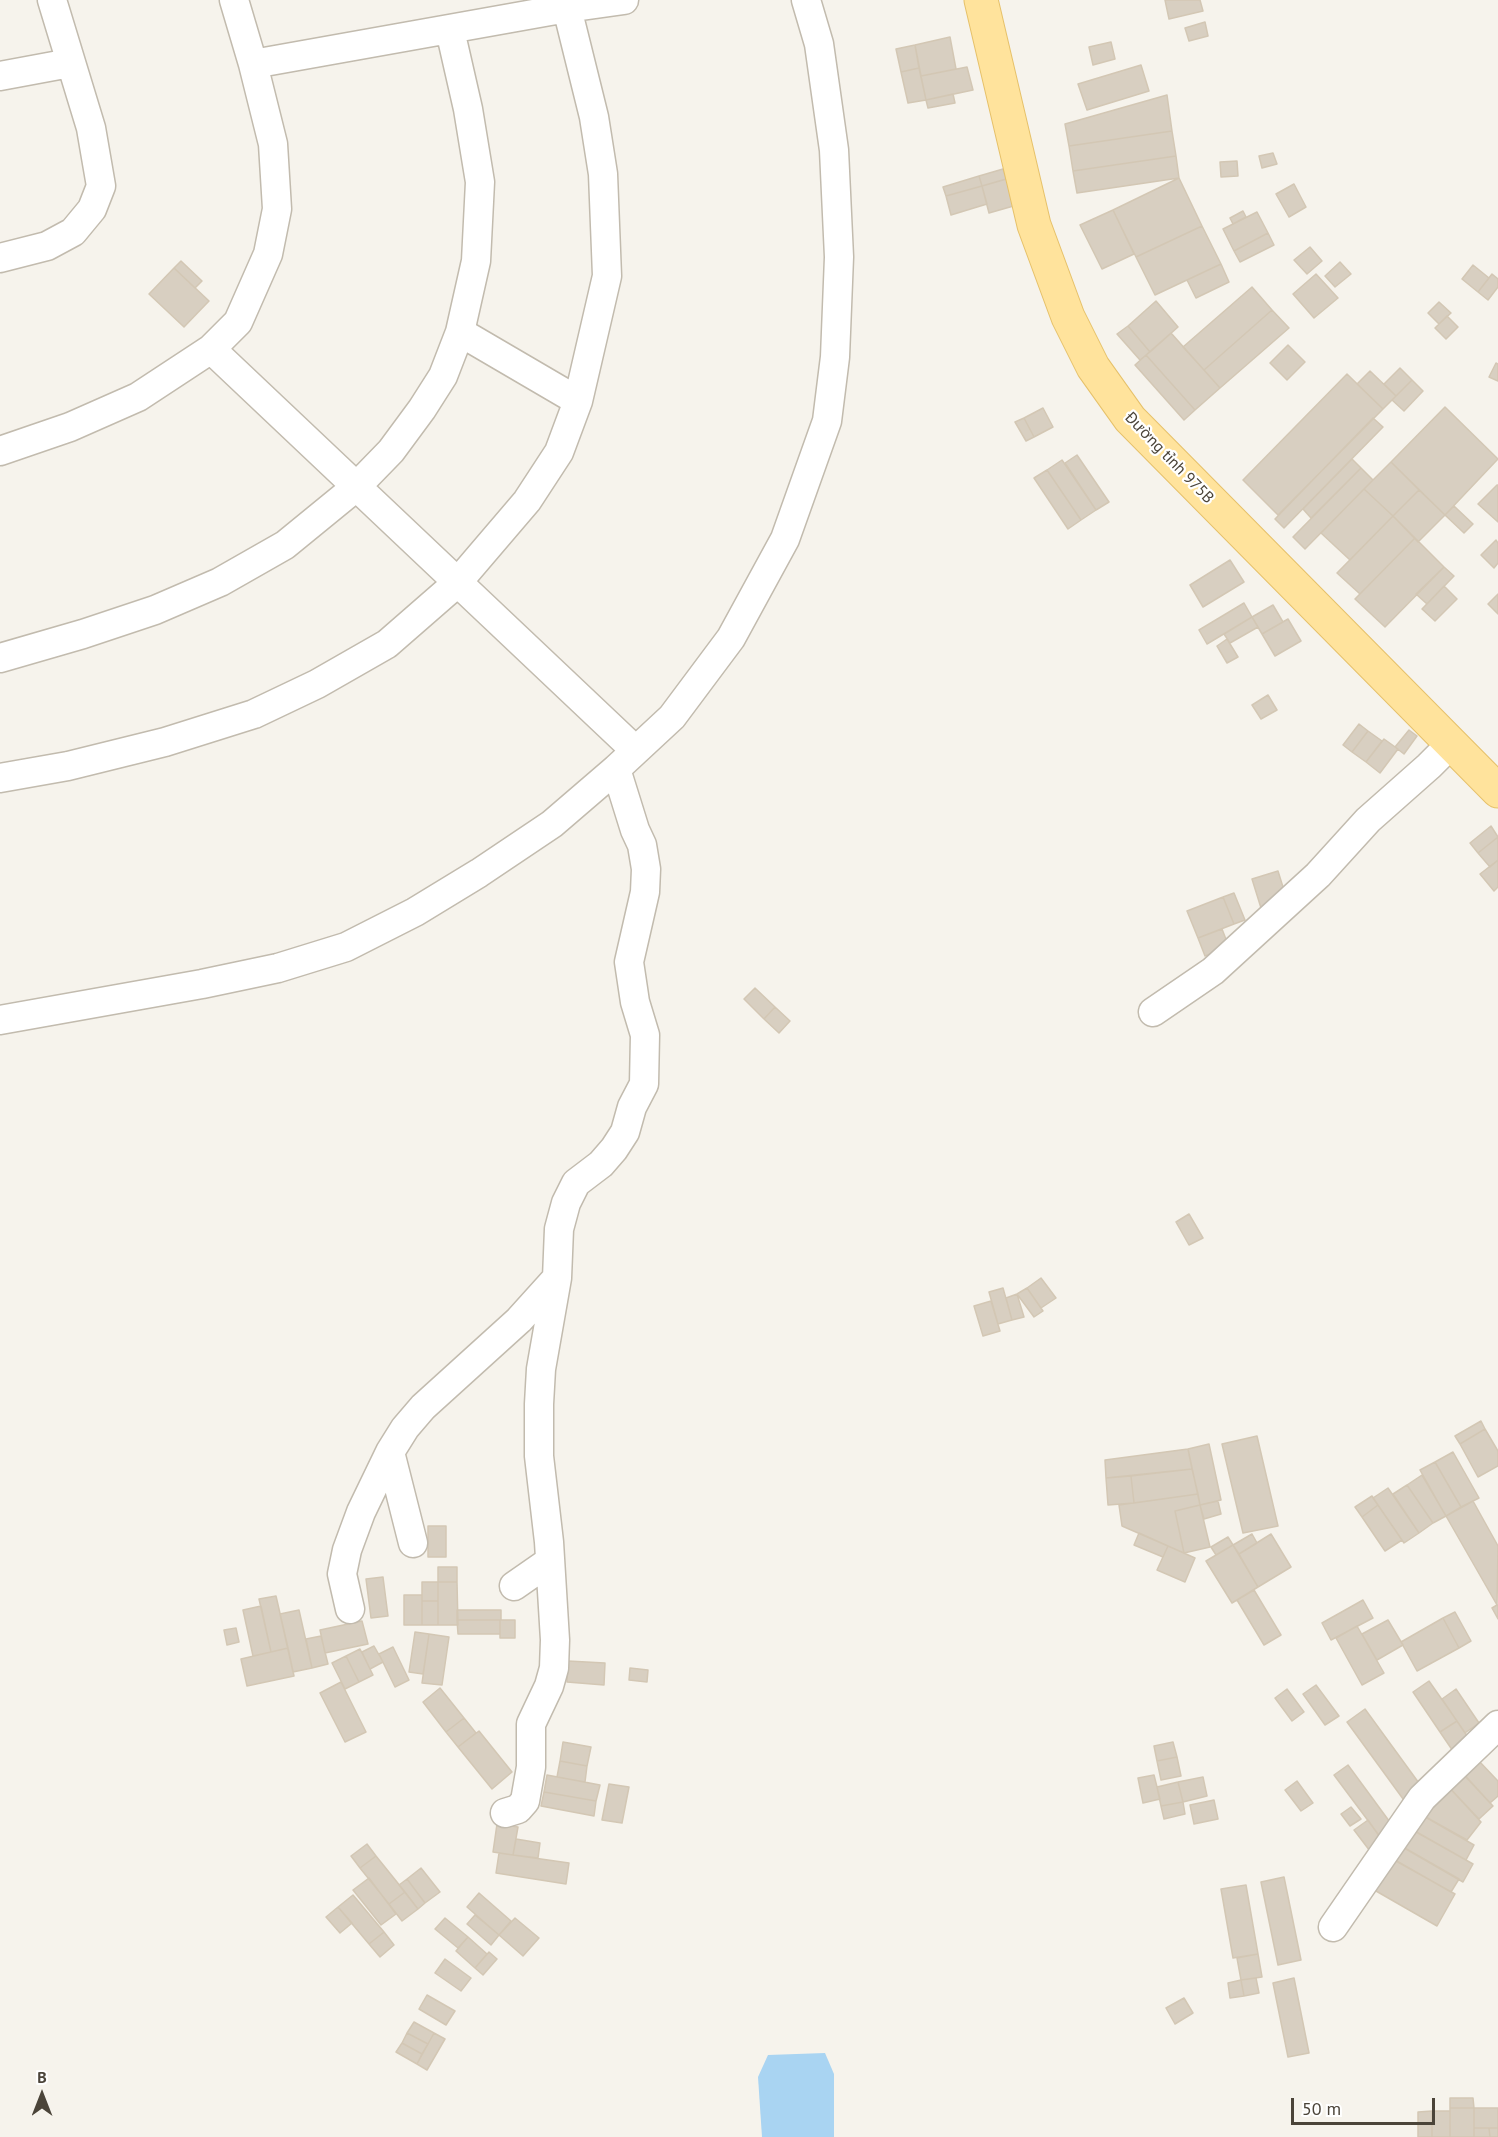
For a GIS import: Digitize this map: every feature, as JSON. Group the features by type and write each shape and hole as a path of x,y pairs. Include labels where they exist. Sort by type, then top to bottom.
{"main road":[{"name":"Đường tỉnh 975B","path":"981,0 1034,225 1068,317 1093,367 1130,419 1498,791"}],"street":[{"path":"0,258 46,246 73,232 92,209 101,186 91,128 52,0"},
{"path":"0,451 70,426 138,397 211,349 238,322 268,254 277,209 273,144 234,0"},
{"path":"253,64 567,8 624,0"},
{"path":"0,1020 278,968 346,947 415,912 552,824 672,717 731,638 785,539 827,421 836,357 839,257 834,150 819,44 806,0"},
{"path":"0,778 78,764 165,742 254,714 317,684 387,644 457,583 527,501 559,452 578,401 608,276 603,174 594,117 567,8"},
{"path":"0,658 155,610 220,582 285,545 356,487 390,451 422,409 443,376 460,332 476,261 480,182 468,109 450,30"},
{"path":"0,76 70,63"},
{"path":"460,332 578,401"},
{"path":"211,349 457,583 626,760 635,830 642,845 646,869 645,892 629,962 634,1002 645,1035 644,1084 632,1107 625,1132 614,1149 601,1164 576,1183 566,1203 559,1229 557,1278 542,1369 539,1404 539,1456 550,1561 555,1640 554,1668 549,1686 531,1724 531,1767 525,1801 519,1809 505,1813"},
{"path":"1153,1012 1213,971 1318,875 1368,820 1452,743"},
{"path":"350,1609 342,1574 347,1550 361,1512 390,1452 405,1428 423,1407 519,1320 557,1278"},
{"path":"390,1452 414,1543"},
{"path":"514,1586 550,1561"},
{"path":"1333,1927 1422,1798 1498,1725"}],"water":[{"path":"825,2053 834,2074 834,2137 762,2137 758,2077 768,2055"}],"building":[{"path":"1165,0 1200,0 1203,11 1169,19"},
{"path":"1205,22 1208,36 1189,41 1185,28"},
{"path":"950,37 956,69 921,76 915,45"},
{"path":"1111,42 1115,59 1093,65 1089,47"},
{"path":"915,45 919,68 901,72 896,49"},
{"path":"1141,65 1149,91 1087,110 1078,84"},
{"path":"967,67 973,90 926,100 921,76"},
{"path":"919,68 926,100 908,103 901,72"},
{"path":"953,94 955,103 928,108 926,100"},
{"path":"1167,95 1172,131 1069,146 1065,124"},
{"path":"1172,131 1176,156 1073,171 1069,146"},
{"path":"1273,153 1277,164 1262,168 1259,156"},
{"path":"1176,156 1179,178 1077,193 1073,171"},
{"path":"1237,161 1238,176 1221,177 1220,162"},
{"path":"1003,169 1006,179 982,186 979,176"},
{"path":"979,176 982,186 946,196 943,187"},
{"path":"1010,178 1017,205 989,213 982,186"},
{"path":"1179,178 1202,226 1136,257 1113,210"},
{"path":"1294,184 1306,207 1289,217 1276,194"},
{"path":"982,186 987,204 951,215 946,196"},
{"path":"1113,210 1134,254 1102,269 1080,225"},
{"path":"1243,211 1246,217 1233,224 1230,218"},
{"path":"1257,212 1268,233 1234,251 1223,229"},
{"path":"1202,226 1221,264 1155,295 1136,257"},
{"path":"1268,233 1274,245 1240,262 1234,251"},
{"path":"1310,247 1322,261 1307,274 1294,260"},
{"path":"181,261 202,281 195,288 174,268"},
{"path":"1340,262 1351,274 1335,287 1325,276"},
{"path":"1221,264 1229,282 1196,298 1187,280"},
{"path":"1473,265 1489,278 1478,292 1462,279"},
{"path":"174,268 209,301 184,327 149,294"},
{"path":"1316,274 1338,298 1314,318 1293,294"},
{"path":"1492,274 1498,279 1498,287 1488,300 1478,292"},
{"path":"1252,287 1272,310 1204,370 1183,347"},
{"path":"1156,301 1178,327 1150,352 1128,326"},
{"path":"1439,302 1451,313 1439,324 1428,313"},
{"path":"1272,310 1289,328 1220,388 1204,370"},
{"path":"1447,316 1458,327 1446,339 1435,328"},
{"path":"1128,326 1150,352 1140,360 1117,334"},
{"path":"1171,333 1220,388 1195,410 1146,355"},
{"path":"1288,345 1305,362 1287,380 1270,363"},
{"path":"1146,355 1195,410 1184,420 1135,365"},
{"path":"1496,363 1498,364 1498,381 1489,377"},
{"path":"1400,368 1412,380 1396,396 1384,384"},
{"path":"1370,371 1396,396 1383,409 1357,384"},
{"path":"1347,374 1383,409 1278,515 1243,480"},
{"path":"1412,380 1423,391 1404,411 1392,400"},
{"path":"1445,407 1498,459 1445,515 1391,462"},
{"path":"1043,408 1053,427 1034,437 1024,418"},
{"path":"1024,418 1034,437 1026,441 1015,422"},
{"path":"1373,418 1383,427 1284,528 1275,519"},
{"path":"1077,455 1109,502 1096,510 1065,463"},
{"path":"1352,459 1361,468 1311,518 1303,509"},
{"path":"1062,460 1096,510 1081,520 1047,470"},
{"path":"1391,462 1419,490 1393,516 1364,489"},
{"path":"1361,468 1373,480 1305,549 1293,537"},
{"path":"1047,470 1081,520 1068,529 1034,478"},
{"path":"1498,485 1498,522 1478,504"},
{"path":"1364,489 1393,516 1350,560 1321,533"},
{"path":"1419,490 1445,515 1418,542 1393,516"},
{"path":"1454,506 1473,524 1464,533 1445,515"},
{"path":"1393,516 1415,538 1360,594 1337,573"},
{"path":"1415,538 1444,567 1385,627 1355,599"},
{"path":"1496,540 1498,563 1494,568 1481,555"},
{"path":"1230,560 1244,582 1203,607 1190,585"},
{"path":"1444,567 1454,576 1427,604 1416,594"},
{"path":"1444,586 1457,599 1435,621 1422,609"},
{"path":"1498,594 1498,614 1488,604"},
{"path":"1244,603 1252,617 1207,644 1199,630"},
{"path":"1273,605 1283,622 1262,634 1252,617"},
{"path":"1252,617 1258,627 1230,643 1224,634"},
{"path":"1288,619 1301,641 1275,656 1262,634"},
{"path":"1227,639 1238,657 1227,663 1217,646"},
{"path":"1268,695 1277,710 1261,719 1252,705"},
{"path":"1359,724 1368,731 1352,752 1343,745"},
{"path":"1409,730 1417,736 1404,754 1395,747"},
{"path":"1368,731 1382,741 1366,762 1352,752"},
{"path":"1384,739 1398,749 1380,773 1366,762"},
{"path":"1491,826 1498,837 1478,853 1470,843"},
{"path":"1498,837 1498,860 1490,867 1478,853"},
{"path":"1498,860 1498,887 1494,891 1480,874"},
{"path":"1278,871 1287,900 1261,908 1252,879"},
{"path":"1234,893 1245,920 1234,924 1223,897"},
{"path":"1223,897 1234,924 1198,938 1187,911"},
{"path":"1222,929 1229,947 1205,956 1198,938"},
{"path":"755,988 775,1007 764,1019 744,999"},
{"path":"775,1007 790,1021 779,1033 764,1019"},
{"path":"1189,1214 1203,1238 1189,1245 1176,1222"},
{"path":"1041,1278 1056,1298 1041,1308 1027,1288"},
{"path":"1003,1288 1012,1320 998,1324 989,1292"},
{"path":"1027,1288 1043,1311 1034,1317 1017,1294"},
{"path":"1017,1294 1024,1317 1012,1320 1006,1298"},
{"path":"991,1301 1000,1331 983,1336 974,1306"},
{"path":"1481,1421 1485,1429 1460,1444 1455,1436"},
{"path":"1485,1429 1498,1451 1498,1466 1478,1477 1460,1444"},
{"path":"1257,1436 1278,1526 1243,1533 1222,1444"},
{"path":"1209,1444 1221,1500 1200,1505 1188,1449"},
{"path":"1188,1449 1192,1469 1106,1478 1105,1460"},
{"path":"1453,1452 1479,1498 1461,1507 1435,1462"},
{"path":"1435,1462 1461,1507 1446,1516 1420,1470"},
{"path":"1192,1469 1198,1494 1134,1503 1131,1476"},
{"path":"1422,1475 1446,1516 1433,1523 1407,1485"},
{"path":"1131,1476 1134,1503 1108,1505 1106,1478"},
{"path":"1407,1485 1433,1523 1419,1533 1393,1494"},
{"path":"1388,1488 1419,1533 1404,1543 1373,1498"},
{"path":"1198,1494 1200,1505 1175,1511 1184,1553 1122,1526 1119,1505"},
{"path":"1372,1496 1378,1505 1362,1517 1355,1507"},
{"path":"1218,1501 1221,1514 1204,1519 1200,1505"},
{"path":"1473,1501 1498,1546 1497,1605 1446,1516"},
{"path":"1200,1505 1210,1547 1184,1553 1175,1511"},
{"path":"1378,1505 1402,1540 1385,1551 1362,1517"},
{"path":"428,1526 446,1526 446,1557 428,1557"},
{"path":"1139,1533 1168,1546 1163,1557 1134,1545"},
{"path":"1252,1534 1257,1543 1239,1554 1233,1545"},
{"path":"1271,1534 1291,1567 1258,1587 1239,1554"},
{"path":"1228,1537 1233,1545 1216,1555 1211,1547"},
{"path":"1233,1545 1258,1587 1232,1603 1206,1561"},
{"path":"1168,1546 1195,1558 1185,1582 1157,1570"},
{"path":"438,1567 457,1567 457,1582 438,1582"},
{"path":"383,1577 388,1616 371,1618 366,1579"},
{"path":"422,1582 438,1582 438,1601 422,1601"},
{"path":"438,1582 457,1582 458,1625 438,1625"},
{"path":"1254,1590 1281,1635 1264,1645 1237,1600"},
{"path":"404,1595 422,1595 422,1625 404,1625"},
{"path":"276,1596 288,1648 271,1652 259,1599"},
{"path":"1363,1600 1373,1618 1331,1640 1322,1623"},
{"path":"422,1601 438,1601 438,1625 422,1625"},
{"path":"1498,1605 1498,1619 1492,1608"},
{"path":"261,1606 271,1652 253,1656 243,1610"},
{"path":"299,1610 312,1668 293,1672 280,1614"},
{"path":"457,1610 501,1610 501,1620 457,1620"},
{"path":"1455,1612 1471,1641 1459,1648 1443,1618"},
{"path":"1443,1618 1459,1648 1417,1671 1401,1642"},
{"path":"457,1620 500,1620 500,1634 458,1634"},
{"path":"500,1620 515,1620 515,1638 500,1638"},
{"path":"1388,1620 1403,1645 1377,1660 1362,1634"},
{"path":"362,1621 368,1644 325,1653 320,1630"},
{"path":"1357,1626 1384,1673 1362,1685 1336,1638"},
{"path":"236,1628 239,1642 227,1645 224,1630"},
{"path":"415,1632 429,1634 423,1674 409,1672"},
{"path":"429,1634 449,1637 442,1685 422,1683"},
{"path":"321,1636 328,1664 312,1668 306,1639"},
{"path":"374,1646 383,1662 370,1669 362,1652"},
{"path":"393,1647 409,1680 395,1687 379,1654"},
{"path":"288,1648 294,1676 247,1686 241,1659"},
{"path":"360,1649 373,1675 359,1682 346,1656"},
{"path":"346,1656 359,1682 345,1689 332,1663"},
{"path":"568,1661 605,1663 604,1685 567,1682"},
{"path":"630,1668 648,1670 647,1682 629,1680"},
{"path":"1429,1681 1457,1721 1440,1732 1413,1692"},
{"path":"341,1682 366,1732 345,1742 320,1693"},
{"path":"1316,1685 1339,1716 1325,1725 1303,1694"},
{"path":"440,1688 464,1718 446,1732 423,1702"},
{"path":"1287,1689 1304,1712 1292,1721 1275,1698"},
{"path":"1456,1689 1479,1723 1465,1733 1442,1699"},
{"path":"1365,1709 1424,1790 1406,1803 1347,1722"},
{"path":"464,1718 476,1733 458,1747 446,1732"},
{"path":"1457,1721 1474,1746 1457,1757 1440,1732"},
{"path":"479,1731 512,1772 492,1789 458,1747"},
{"path":"563,1742 591,1747 587,1766 560,1761"},
{"path":"1173,1742 1177,1757 1157,1761 1154,1746"},
{"path":"1177,1757 1181,1776 1161,1780 1157,1761"},
{"path":"1478,1760 1498,1781 1498,1796 1490,1803 1463,1774"},
{"path":"560,1761 587,1766 585,1782 557,1777"},
{"path":"1348,1765 1395,1829 1381,1838 1334,1775"},
{"path":"1460,1770 1493,1806 1479,1819 1445,1783"},
{"path":"547,1775 600,1785 596,1801 544,1792"},
{"path":"1154,1775 1160,1799 1143,1803 1138,1778"},
{"path":"1203,1777 1207,1796 1183,1802 1178,1782"},
{"path":"1297,1781 1313,1803 1301,1811 1285,1790"},
{"path":"1178,1782 1183,1802 1161,1806 1157,1787"},
{"path":"1445,1783 1481,1822 1467,1840 1415,1811"},
{"path":"609,1784 629,1787 622,1823 602,1820"},
{"path":"544,1792 596,1801 594,1816 541,1806"},
{"path":"1214,1800 1218,1819 1194,1824 1190,1805"},
{"path":"1183,1802 1185,1814 1164,1819 1161,1806"},
{"path":"1351,1807 1361,1819 1350,1826 1341,1814"},
{"path":"1415,1811 1474,1845 1466,1860 1406,1826"},
{"path":"1368,1820 1386,1846 1373,1855 1354,1830"},
{"path":"497,1824 518,1827 513,1855 493,1852"},
{"path":"1409,1828 1473,1864 1463,1882 1399,1845"},
{"path":"516,1839 540,1843 538,1858 513,1855"},
{"path":"367,1844 376,1856 360,1868 351,1856"},
{"path":"1403,1847 1459,1879 1451,1892 1395,1860"},
{"path":"499,1853 569,1863 566,1884 496,1873"},
{"path":"376,1856 405,1892 389,1904 360,1868"},
{"path":"1387,1856 1455,1894 1437,1926 1369,1887"},
{"path":"421,1868 440,1892 425,1903 407,1879"},
{"path":"1284,1877 1301,1960 1278,1965 1261,1882"},
{"path":"369,1878 396,1914 381,1925 353,1890"},
{"path":"407,1879 425,1903 418,1909 399,1885"},
{"path":"1246,1885 1258,1954 1233,1958 1221,1889"},
{"path":"405,1892 418,1909 402,1921 389,1904"},
{"path":"479,1893 511,1921 499,1935 467,1907"},
{"path":"353,1895 384,1932 369,1944 338,1907"},
{"path":"338,1907 352,1923 340,1933 326,1917"},
{"path":"475,1915 499,1935 491,1945 467,1924"},
{"path":"445,1918 468,1937 458,1948 435,1929"},
{"path":"515,1918 539,1938 523,1956 499,1935"},
{"path":"384,1932 394,1945 380,1957 369,1944"},
{"path":"468,1937 487,1954 475,1968 456,1951"},
{"path":"489,1952 497,1959 483,1975 475,1968"},
{"path":"1258,1954 1262,1977 1241,1980 1237,1958"},
{"path":"445,1959 471,1978 461,1991 435,1973"},
{"path":"1256,1978 1259,1993 1244,1996 1241,1980"},
{"path":"1294,1978 1309,2053 1288,2057 1273,1983"},
{"path":"1241,1980 1244,1996 1230,1998 1228,1983"},
{"path":"427,1995 455,2011 446,2025 419,2009"},
{"path":"1184,1998 1193,2013 1175,2024 1166,2008"},
{"path":"414,2022 434,2033 428,2044 407,2033"},
{"path":"407,2033 428,2044 422,2054 402,2043"},
{"path":"434,2033 445,2039 427,2070 417,2064"},
{"path":"402,2043 422,2054 417,2064 396,2052"},
{"path":"1450,2098 1473,2098 1474,2108 1450,2108"},
{"path":"1450,2108 1474,2108 1474,2137 1450,2137"},
{"path":"1474,2108 1498,2108 1498,2128 1474,2128"},
{"path":"1432,2111 1432,2137 1418,2137 1418,2112"},
{"path":"1432,2111 1450,2111 1450,2137 1432,2137"},
{"path":"1474,2128 1489,2128 1490,2137 1474,2137"},
{"path":"1489,2128 1498,2128 1498,2137 1490,2137"}]}
